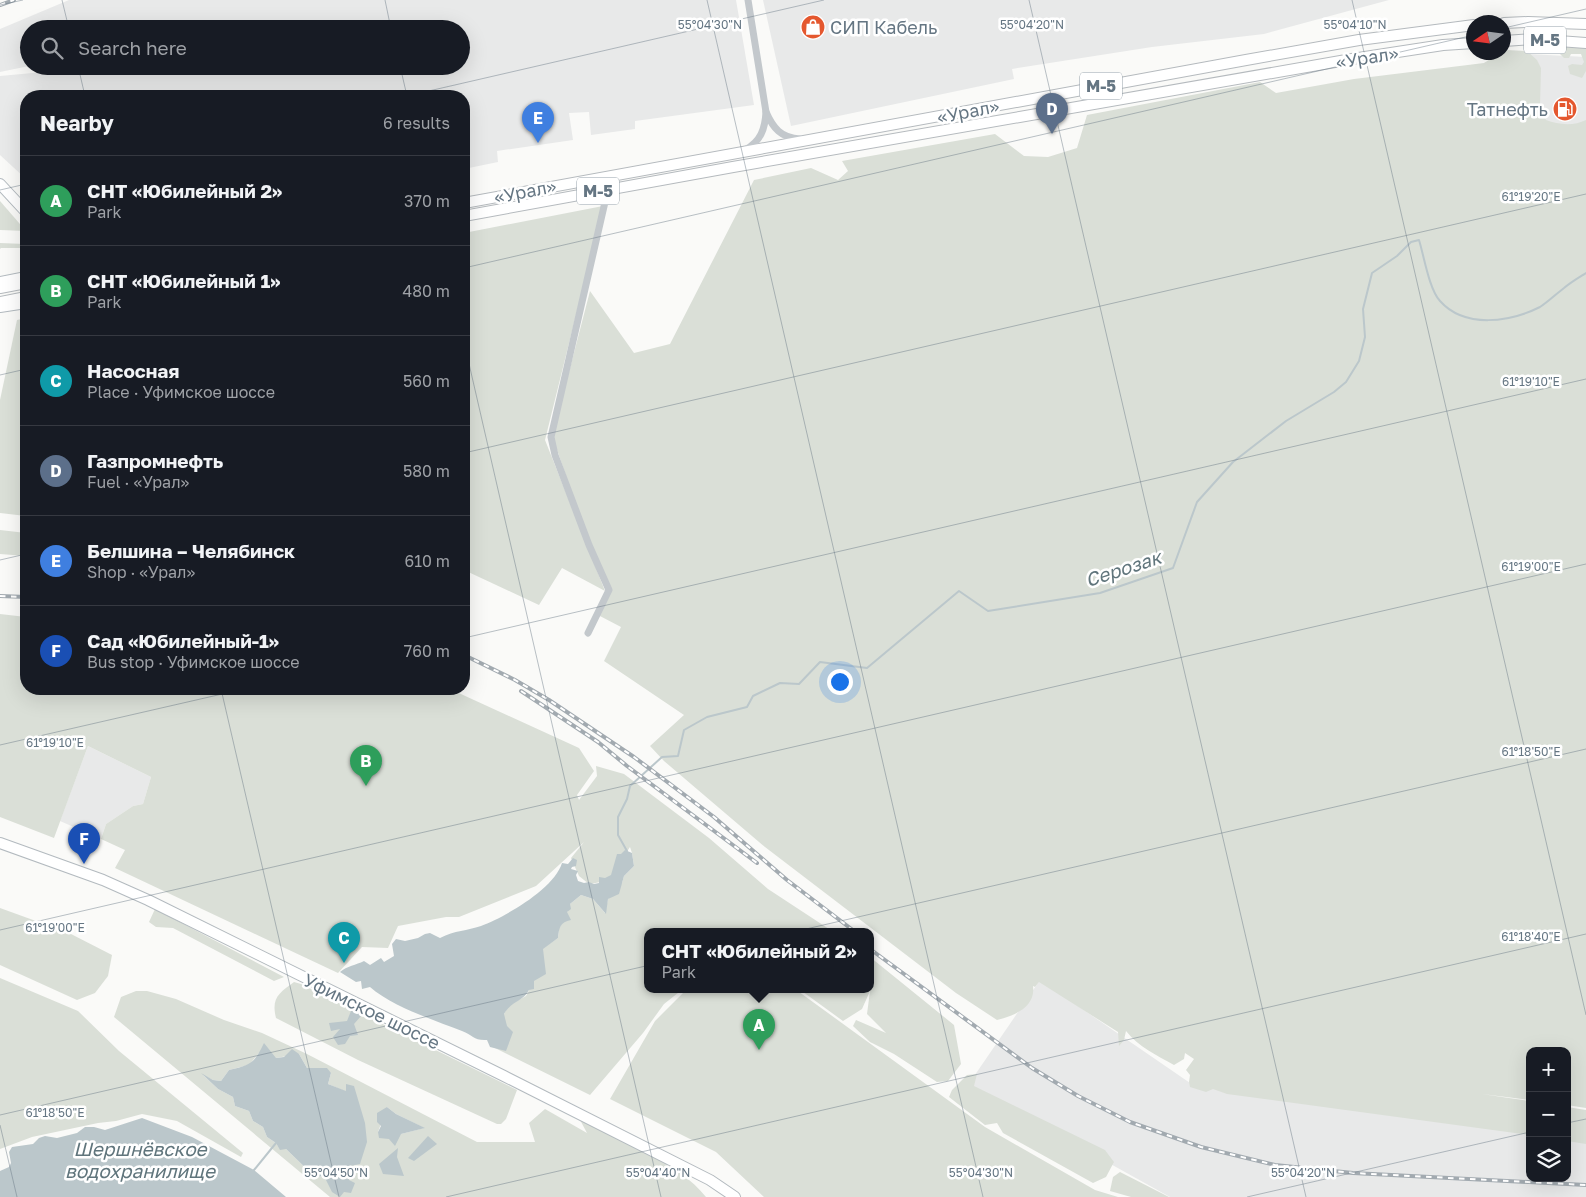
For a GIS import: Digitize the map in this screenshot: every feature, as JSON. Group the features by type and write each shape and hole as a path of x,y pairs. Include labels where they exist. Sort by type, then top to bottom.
{"main road":[{"name":"М-5","path":"1511,22 1586,24"},
{"name":"«Урал»","path":"470,202 1238,61 1359,40 1466,26"},
{"name":"М-5","path":"1511,40 1532,38 1586,43"},
{"name":"«Урал»","path":"470,215 1352,59 1443,45 1466,44"},
{"path":"0,184 20,206"},
{"path":"0,282 20,278"},
{"path":"0,288 20,285"},
{"path":"0,302 20,298"},
{"path":"0,307 20,303"},
{"name":"Уфимское шоссе","path":"0,843 103,880 148,900 710,1180 735,1197"}],"street":[{"path":"740,152 753,145 760,137 765,126 766,112 748,0"},
{"path":"766,112 772,124 785,136 797,139 816,139"},
{"path":"588,632 609,590 589,545 555,455 551,437 608,190"}],"shaded area":[{"path":"69,0 736,0 754,105 635,121 635,129 591,135 589,112 569,113 573,140 497,151 498,162 470,168 470,90 20,90 20,173 0,155 0,76 20,74 470,75 470,20 21,20"},
{"path":"763,0 1389,0 1264,34 1152,47 1012,69 1014,79 791,126"},
{"path":"20,21 20,68 0,72 0,29"},
{"path":"1558,44 1586,45 1586,71 1582,78 1570,74 1568,66 1572,64 1582,65 1584,62 1581,54 1571,54 1569,58 1564,58 1556,50"},
{"path":"1511,50 1527,51 1537,60 1541,68 1540,106 1546,120 1566,124 1586,120 1586,1108 1571,1106 1571,1047 1526,1047 1526,1100 1482,1094 1526,1100 1526,1134 1227,1094 1213,1089 1206,1092 1190,1087 1190,1075 1186,1070 1194,1059 1185,1053 1184,1059 1174,1065 1142,1046 1126,1031 1124,1040 1119,1046 1118,1032 1039,982 1035,987 1033,986 1031,1000 1027,1005 1017,1013 997,1020 956,993 874,930 874,928 871,928 765,847 664,761 650,746 684,715 604,661 621,627 598,615 607,594 554,441 554,430 590,291 634,353 670,344 754,180 811,168 838,180 848,171 842,161 995,134 1024,156 1048,157 1077,148 1087,115 1260,82 1276,93 1354,79 1484,63 1489,60 1511,60"},
{"path":"1528,54 1586,57 1586,144 1533,141"},
{"path":"0,201 20,224 20,231 0,230"},
{"path":"603,206 545,440 605,591 562,568 539,605 470,573 470,232"},
{"path":"0,243 20,244 20,248 0,249"},
{"path":"20,319 20,515 0,513 0,400 17,320"},
{"path":"0,530 20,532 20,556 0,554"},
{"path":"0,614 20,616 20,695 463,695 579,748 594,771 577,795 579,800 597,776 596,766 624,774 709,838 768,889 827,928 644,928 644,993 678,993 664,1004 643,1033 590,1095 493,1047 504,1014 509,1005 526,996 534,981 543,948 558,938 559,928 564,921 570,904 581,895 593,899 605,913 608,899 622,883 624,876 634,866 630,847 612,876 606,880 589,884 579,876 571,858 584,842 536,886 459,917 446,917 398,926 388,948 362,947 338,973 115,868 125,850 101,839 106,824 133,806 143,804 151,777 88,746 54,838 0,817"},
{"path":"88,746 151,777 143,804 133,806 106,824 101,839 60,821"},
{"path":"0,908 69,933 112,955 108,976 95,993 77,1000 0,965"},
{"path":"155,909 284,977 274,981 173,928 156,927 149,922"},
{"path":"874,960 954,1025 961,1064 948,1081 937,1082 894,1054 870,1042 853,1026 856,1020 886,1033 867,1014 870,993 874,993"},
{"path":"0,978 78,1011 119,1051 243,1153 241,1157 177,1121 142,1114 116,1121 32,1137 0,1149"},
{"path":"1040,980 1193,1085 1526,1130 1526,1182 1571,1182 1571,1137 1586,1139 1586,1197 1170,1197 968,1085"},
{"path":"294,982 517,1090 506,1119 501,1124 497,1124 358,1060 276,1018 275,1005 280,993"},
{"path":"136,991 147,991 176,999 224,1020 262,1033 307,1054 477,1142 535,1142 529,1123 545,1109 587,1133 579,1118 630,1142 664,1162 680,1173 706,1197 330,1197 114,1017 121,997","holes":["259,1053 276,1058 299,1054 307,1068 331,1073 328,1084 347,1092 350,1166 348,1180 324,1176 315,1177 286,1149 280,1149 276,1143 267,1137 263,1127 253,1121 249,1111 235,1106 233,1097 218,1089 203,1075 213,1080 221,1081 229,1070 249,1065","387,1107 396,1114 424,1128 401,1134 378,1132"]},
{"path":"683,993 801,993 985,1127 1095,1190 1118,1197 764,1197 716,1152 610,1099 655,1021"},
{"path":"804,993 869,993 862,1009 843,1021"},
{"path":"977,1074 974,1086 1105,1150 1114,1162 1106,1177 1093,1183 1003,1133 997,1123 985,1125 949,1097 952,1090 967,1075"},
{"path":"1571,1108 1586,1110 1586,1144 1571,1142"},
{"path":"1120,1172 1169,1197 1131,1197 1110,1191 1113,1177"}],"water":[{"path":"625,850 632,853 634,866 624,876 619,894 608,899 606,914 593,899 581,895 570,904 571,909 567,912 571,920 562,924 558,938 543,949 546,974 534,981 534,989 529,990 524,997 510,1006 504,1014 507,1026 513,1032 506,1051 490,1047 487,1040 476,1039 466,1033 402,1007 370,987 362,989 361,981 356,982 340,972 364,961 370,965 381,958 384,962 394,956 392,944 396,939 405,941 430,933 440,938 491,922 515,909 539,892 557,873 562,863 568,864 573,858 577,860 576,866 571,869 578,871 576,875 578,881 599,883 599,877 605,878 611,875 617,854 621,854"},
{"path":"358,1008 361,1016 354,1024 358,1035 350,1036 345,1044 338,1045 333,1037 340,1029 331,1031 329,1023 347,1021 351,1011"},
{"path":"264,1043 276,1058 284,1057 292,1049 299,1054 307,1068 327,1068 331,1073 328,1084 346,1091 346,1084 354,1086 365,1123 367,1142 360,1164 350,1166 349,1180 355,1183 351,1193 344,1192 340,1197 332,1192 324,1176 315,1177 286,1149 280,1150 276,1143 267,1137 263,1127 253,1121 249,1111 235,1106 233,1097 218,1089 201,1073 213,1080 221,1081 229,1070 242,1067 251,1062"},
{"path":"387,1107 396,1114 425,1128 401,1134 395,1146 389,1139 379,1138 378,1132 381,1126 377,1122 377,1113"},
{"name":"Шершнёвское водохранилище","path":"142,1118 192,1137 254,1170 286,1197 0,1197 0,1171 9,1167 11,1163 9,1152 12,1147 33,1144 39,1138 45,1136 57,1138 77,1133 85,1127 105,1130"},
{"path":"428,1136 437,1144 414,1161 408,1158"},
{"path":"398,1148 397,1157 404,1176 383,1174 379,1164"}],"waterway":[{"name":"Серозак","path":"627,851 618,835 618,817 627,799 630,786 662,757 678,756 684,730 707,717 747,707 753,696 780,683 799,684 820,662 867,668 959,591 988,611 1100,593 1173,568 1197,502 1233,462 1286,421 1334,392 1346,382 1359,361 1365,337 1363,309 1372,273 1397,256 1411,242 1419,240 1430,281 1440,301 1450,310 1462,316 1475,319 1502,319 1528,312 1543,305 1586,273"},
{"path":"254,1170 276,1143"}],"railway":[{"path":"0,5 14,0"},
{"path":"0,596 20,597"},
{"path":"470,658 515,680 549,700 634,757 714,817 787,880 850,928"},
{"path":"521,691 598,742 627,766 757,863"},
{"path":"874,952 1032,1068 1078,1096 1130,1122 1201,1147 1275,1165 1353,1173 1586,1185"}],"place":[{"name":"СИП Кабель","path":"813,27"},
{"name":"Татнефть","path":"1565,109"},
{"name":"Газпромнефть","path":"1052,134"},
{"name":"Белшина – Челябинск","path":"538,143"},
{"name":"СНТ «Юбилейный 1»","path":"366,786"},
{"name":"Сад «Юбилейный-1»","path":"84,864"},
{"name":"Насосная","path":"344,963"},
{"name":"СНТ «Юбилейный 2»","path":"759,1050"}]}
